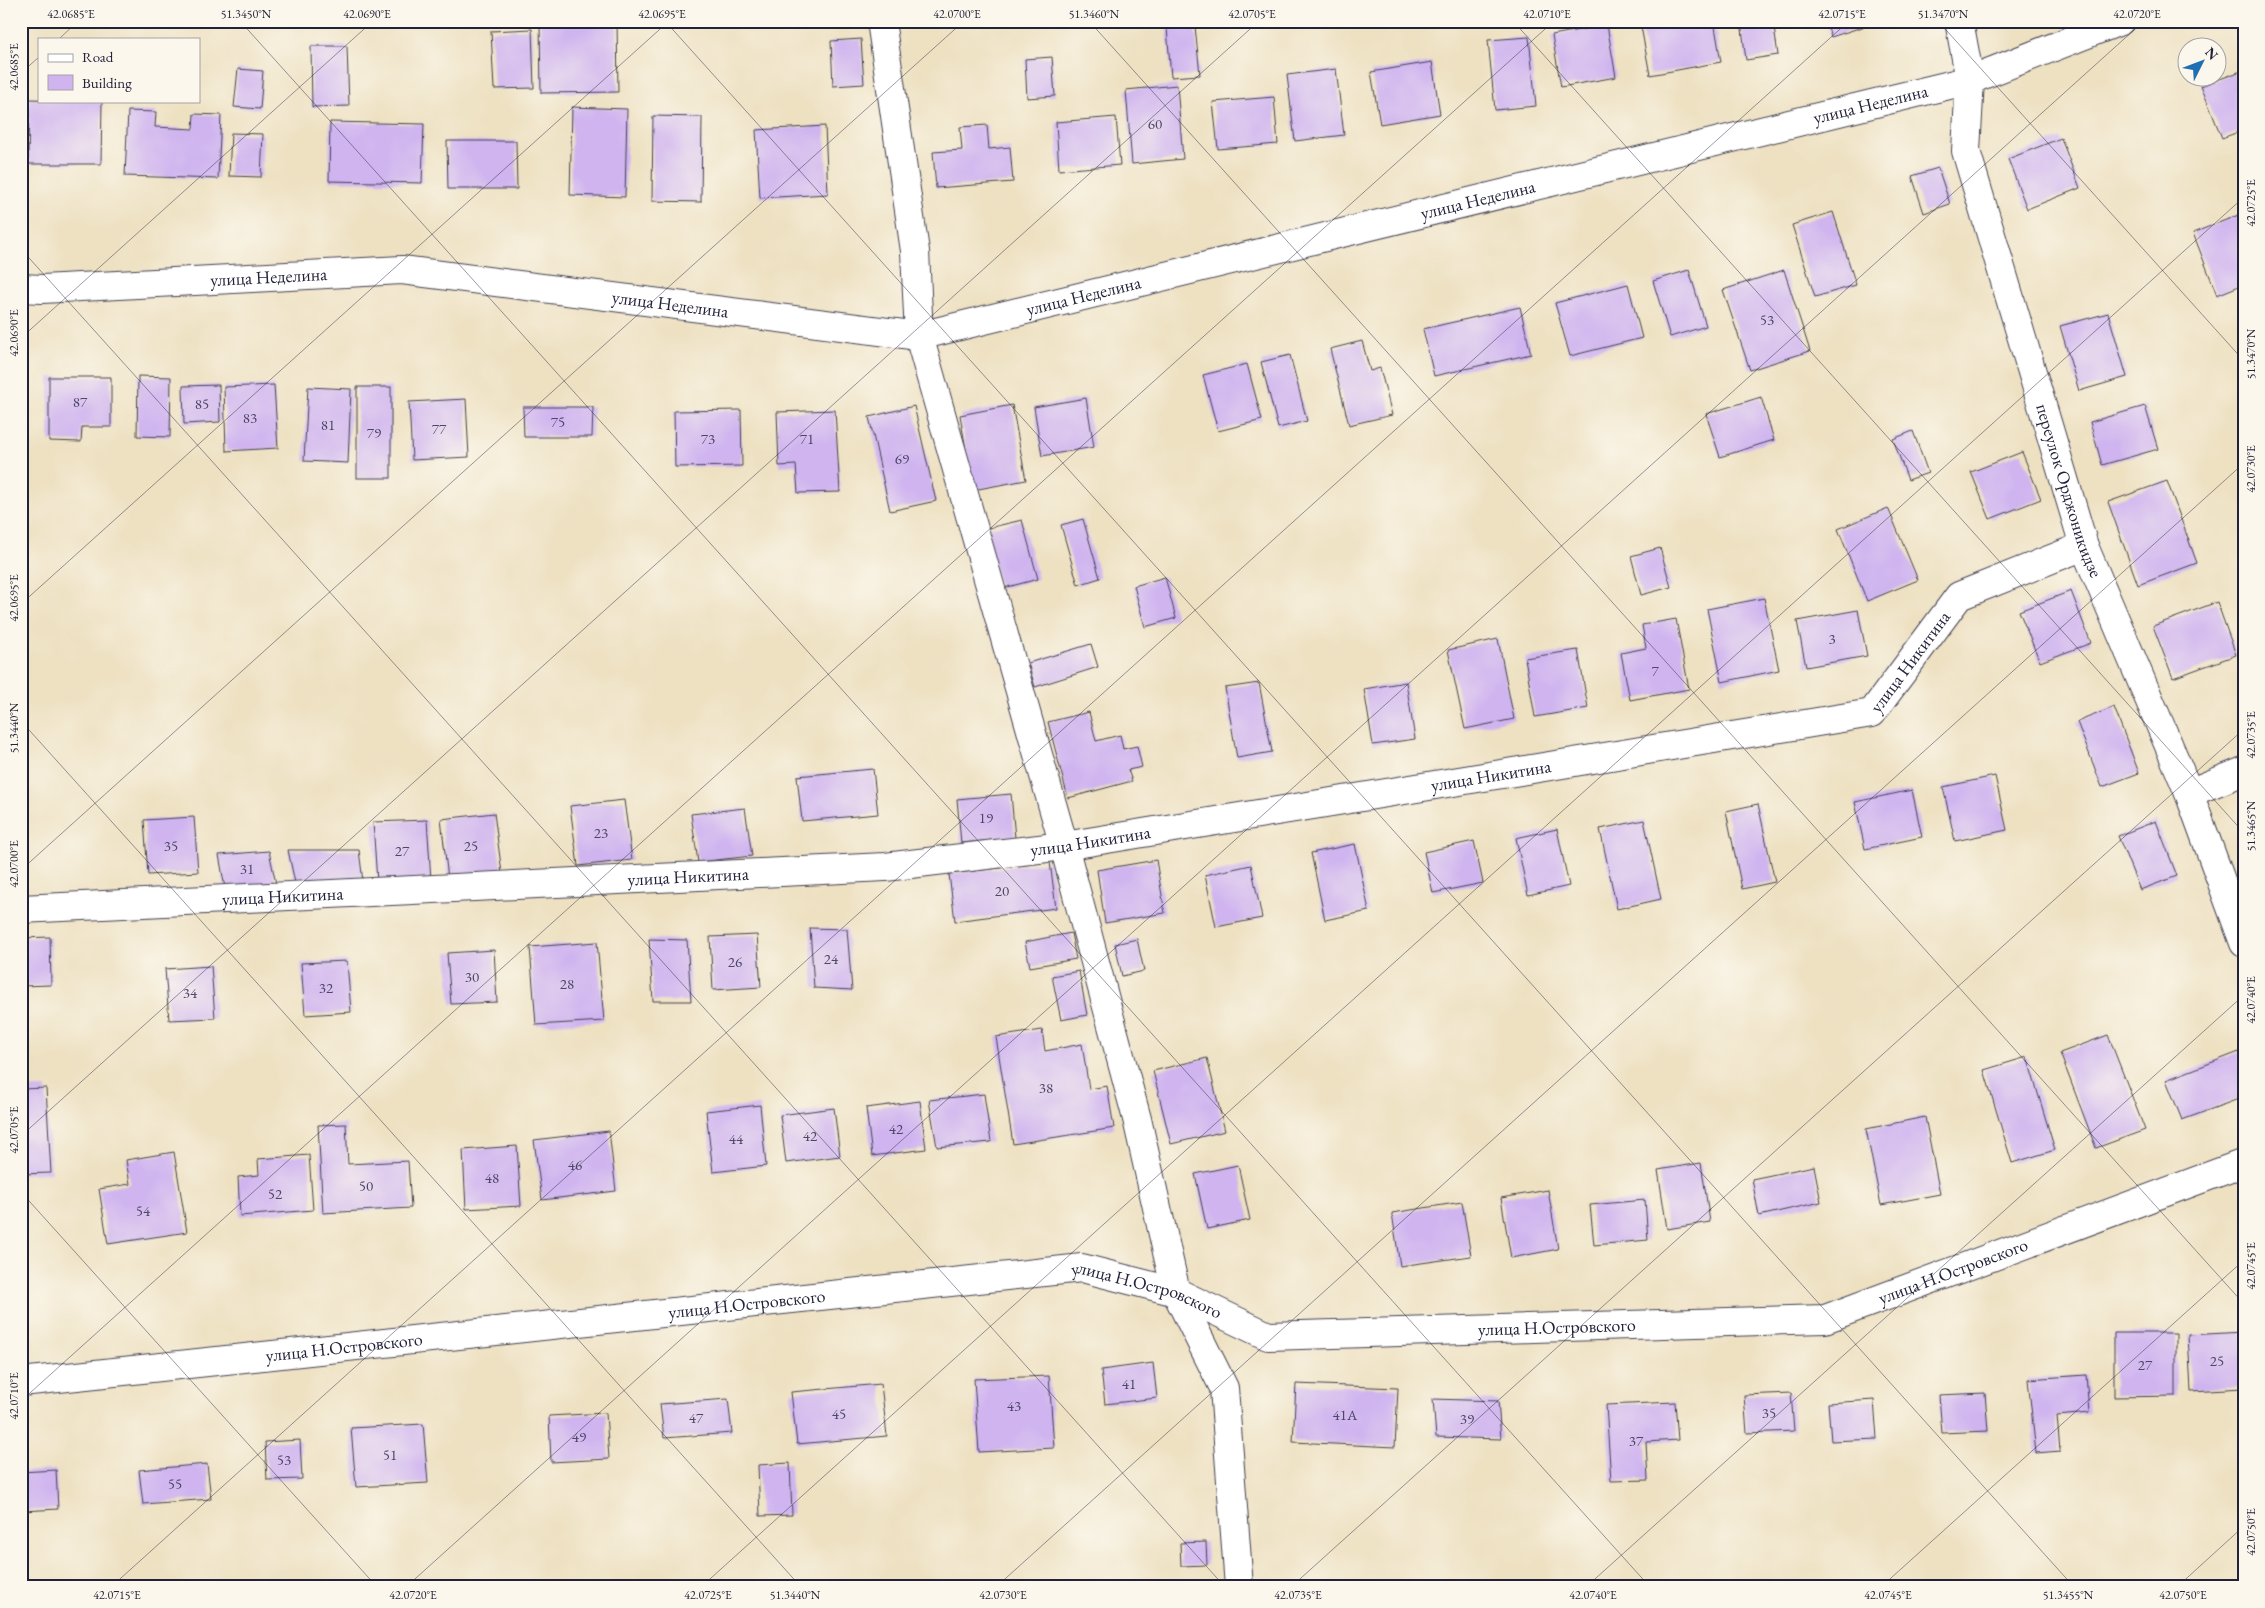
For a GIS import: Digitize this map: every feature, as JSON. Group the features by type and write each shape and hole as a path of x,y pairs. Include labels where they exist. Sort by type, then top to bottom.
{"street":[{"path":"881,21 915,251 919,336 1064,846 1137,1119 1176,1292 1224,1388 1239,1587"},
{"name":"переулок Орджоникидзе","path":"1959,21 1970,80 1966,151 2084,546 2189,793 2244,943"},
{"name":"улица Неделина","path":"21,288 402,270 919,336 1970,80 2120,21"},
{"name":"улица Никитина","path":"21,909 885,867 1064,846 1872,713 1959,596 2084,546"},
{"path":"2189,793 2244,771"},
{"name":"улица Н.Островского","path":"21,1382 1082,1268 1176,1292 1268,1336 1824,1319 2244,1163"}],"building":[{"path":"540,21 617,21 618,92 541,93"},
{"path":"1640,21 1714,21 1721,62 1650,75"},
{"path":"1741,21 1773,21 1778,55 1746,60"},
{"path":"1826,21 1878,21 1878,22 1831,37"},
{"path":"1607,25 1616,77 1561,87 1552,35"},
{"path":"1195,26 1200,75 1171,77 1167,28"},
{"path":"532,29 534,88 494,89 491,31"},
{"path":"1529,37 1536,106 1495,110 1488,40"},
{"path":"861,39 864,84 833,86 831,41"},
{"path":"311,46 347,46 349,106 312,107"},
{"path":"1052,57 1055,96 1027,98 1025,59"},
{"path":"1432,62 1440,114 1380,124 1371,72"},
{"path":"238,69 263,71 260,109 234,107"},
{"path":"1336,69 1344,135 1295,141 1287,75"},
{"path":"2244,70 2244,130 2222,138 2202,88 2228,88 2228,76"},
{"path":"1177,85 1183,159 1132,164 1126,90"},
{"path":"1274,97 1278,144 1218,149 1213,102"},
{"path":"29,99 38,99 38,102 102,102 101,164 28,164"},
{"path":"572,107 627,109 625,197 570,195"},
{"path":"128,111 156,112 155,127 193,129 194,114 221,115 218,179 125,176"},
{"path":"653,116 702,117 701,202 652,201"},
{"path":"1116,117 1120,165 1059,170 1056,122"},
{"path":"330,122 424,124 422,183 329,181"},
{"path":"987,125 989,149 1010,147 1013,182 936,188 933,152 962,150 960,127"},
{"path":"825,126 828,194 760,198 756,130"},
{"path":"231,133 263,134 261,177 229,176"},
{"path":"2061,138 2080,188 2027,209 2008,159"},
{"path":"447,141 516,141 517,189 448,189"},
{"path":"1938,168 1950,204 1924,213 1912,176"},
{"path":"1833,212 1856,285 1815,297 1792,225"},
{"path":"2241,214 2244,221 2244,284 2217,295 2193,233"},
{"path":"1689,270 1706,326 1670,337 1653,281"},
{"path":"1784,270 1810,351 1750,370 1723,290"},
{"path":"1628,284 1642,338 1570,356 1555,303"},
{"path":"1520,307 1531,354 1434,376 1423,329"},
{"path":"2108,313 2127,377 2079,391 2060,326"},
{"path":"1362,341 1370,371 1380,368 1392,415 1349,425 1330,349"},
{"path":"1290,355 1307,421 1278,428 1261,362"},
{"path":"1247,364 1262,420 1218,431 1203,375"},
{"path":"138,376 171,377 170,437 137,436"},
{"path":"49,377 111,377 111,427 82,427 81,442 49,441"},
{"path":"219,385 220,422 184,424 183,386"},
{"path":"274,385 278,448 226,451 224,387"},
{"path":"308,387 351,389 348,463 304,461"},
{"path":"357,387 391,387 391,478 357,478"},
{"path":"1761,397 1774,440 1720,457 1706,414"},
{"path":"1086,398 1094,447 1042,456 1034,407"},
{"path":"466,399 469,457 412,460 409,402"},
{"path":"1012,405 1026,480 973,490 960,415"},
{"path":"914,406 936,501 890,511 869,417"},
{"path":"2145,406 2158,449 2102,465 2090,422"},
{"path":"523,407 593,407 592,437 524,437"},
{"path":"741,410 742,466 675,467 674,411"},
{"path":"835,410 840,492 798,493 796,465 779,466 777,412"},
{"path":"1913,431 1928,473 1908,480 1893,439"},
{"path":"2022,452 2041,499 1990,519 1971,472"},
{"path":"2167,481 2197,563 2138,585 2108,502"},
{"path":"1888,508 1918,580 1867,601 1838,529"},
{"path":"1083,519 1100,578 1078,585 1061,525"},
{"path":"1022,520 1038,579 1000,589 984,529"},
{"path":"1660,548 1671,587 1641,595 1631,556"},
{"path":"1165,577 1176,618 1145,627 1134,586"},
{"path":"2071,591 2091,643 2040,662 2019,611"},
{"path":"1764,598 1779,670 1722,682 1707,609"},
{"path":"2217,602 2236,655 2173,678 2153,626"},
{"path":"1858,610 1867,656 1806,667 1797,621"},
{"path":"1676,619 1689,689 1630,700 1621,653 1646,648 1642,625"},
{"path":"1498,639 1514,719 1465,729 1448,650"},
{"path":"1091,644 1098,667 1035,687 1028,663"},
{"path":"1578,650 1588,708 1535,717 1525,658"},
{"path":"1406,682 1415,739 1373,745 1364,689"},
{"path":"1259,683 1272,752 1237,758 1225,688"},
{"path":"2114,707 2139,773 2102,787 2077,722"},
{"path":"1089,712 1096,741 1120,735 1123,749 1137,746 1142,767 1128,770 1132,781 1068,798 1048,722"},
{"path":"873,769 878,814 802,821 797,776"},
{"path":"1995,776 2007,830 1955,841 1943,787"},
{"path":"1912,790 1922,837 1865,849 1855,802"},
{"path":"1011,794 1015,838 961,843 957,799"},
{"path":"624,800 632,860 578,866 570,806"},
{"path":"1758,804 1775,882 1742,889 1726,811"},
{"path":"745,808 752,856 698,862 691,814"},
{"path":"494,813 502,873 448,879 441,819"},
{"path":"194,817 198,872 148,875 144,820"},
{"path":"427,820 431,880 377,882 373,822"},
{"path":"1644,820 1661,899 1617,909 1600,829"},
{"path":"2156,821 2177,876 2140,890 2118,836"},
{"path":"1557,829 1569,886 1528,895 1516,838"},
{"path":"1474,841 1483,883 1433,893 1424,852"},
{"path":"1355,844 1369,911 1325,920 1311,853"},
{"path":"288,850 359,850 363,882 295,883"},
{"path":"269,851 276,884 225,888 219,855"},
{"path":"1156,860 1165,913 1105,923 1097,870"},
{"path":"1050,862 1056,908 955,921 949,874"},
{"path":"1251,865 1262,918 1216,927 1205,875"},
{"path":"810,928 847,929 852,990 814,988"},
{"path":"1071,933 1076,959 1030,967 1025,942"},
{"path":"757,935 761,987 713,990 710,937"},
{"path":"50,937 51,985 21,986 21,938"},
{"path":"649,939 687,940 691,1001 653,1001"},
{"path":"1137,939 1144,971 1122,976 1115,944"},
{"path":"597,942 604,1021 536,1025 530,947"},
{"path":"494,950 497,1002 451,1004 447,953"},
{"path":"347,961 351,1012 305,1015 301,963"},
{"path":"211,966 215,1018 169,1020 165,969"},
{"path":"1079,971 1087,1015 1061,1020 1052,976"},
{"path":"1042,1030 1045,1051 1082,1044 1089,1089 1107,1086 1114,1128 1013,1144 996,1037"},
{"path":"2108,1035 2145,1130 2096,1148 2060,1053"},
{"path":"2239,1052 2244,1063 2244,1097 2182,1120 2166,1080"},
{"path":"2027,1057 2055,1150 2012,1163 1984,1070"},
{"path":"1207,1058 1225,1131 1171,1144 1153,1071"},
{"path":"46,1088 51,1173 21,1174 21,1089"},
{"path":"984,1094 991,1142 937,1147 929,1100"},
{"path":"920,1101 926,1149 872,1156 866,1108"},
{"path":"760,1105 766,1166 713,1172 706,1111"},
{"path":"834,1108 840,1156 786,1163 780,1115"},
{"path":"1925,1117 1940,1194 1881,1205 1866,1129"},
{"path":"346,1124 348,1164 408,1161 411,1208 323,1213 318,1125"},
{"path":"609,1131 616,1191 542,1200 534,1140"},
{"path":"517,1146 521,1206 466,1209 463,1150"},
{"path":"174,1152 187,1232 108,1244 99,1189 130,1184 126,1160"},
{"path":"309,1155 313,1210 240,1216 238,1177 259,1175 258,1159"},
{"path":"1701,1163 1710,1222 1667,1229 1658,1170"},
{"path":"1238,1165 1250,1220 1207,1229 1195,1174"},
{"path":"1814,1166 1821,1202 1759,1216 1752,1179"},
{"path":"1548,1190 1558,1249 1511,1258 1501,1198"},
{"path":"1645,1200 1648,1240 1594,1245 1590,1205"},
{"path":"1462,1202 1471,1256 1400,1266 1392,1213"},
{"path":"2244,1332 2244,1388 2191,1391 2188,1335"},
{"path":"2114,1333 2176,1333 2176,1396 2114,1397"},
{"path":"1153,1363 1157,1398 1105,1404 1101,1370"},
{"path":"2086,1375 2089,1413 2057,1416 2060,1451 2036,1453 2028,1379"},
{"path":"1049,1376 1054,1448 979,1452 974,1379"},
{"path":"881,1384 887,1436 797,1444 791,1392"},
{"path":"1296,1384 1398,1388 1395,1447 1293,1442"},
{"path":"1791,1393 1794,1431 1747,1433 1744,1395"},
{"path":"1985,1393 1988,1431 1942,1433 1939,1395"},
{"path":"728,1399 732,1433 664,1438 660,1404"},
{"path":"1433,1399 1498,1401 1501,1439 1436,1437"},
{"path":"1874,1400 1877,1439 1831,1441 1828,1403"},
{"path":"1675,1402 1678,1440 1646,1442 1648,1480 1611,1481 1606,1405"},
{"path":"606,1413 609,1459 551,1462 549,1416"},
{"path":"423,1424 428,1483 356,1487 351,1428"},
{"path":"300,1440 302,1479 267,1480 265,1442"},
{"path":"790,1463 792,1515 760,1516 758,1465"},
{"path":"207,1464 211,1499 143,1504 139,1470"},
{"path":"56,1470 58,1509 23,1511 21,1472"},
{"path":"1206,1542 1207,1565 1181,1566 1180,1543"}]}
